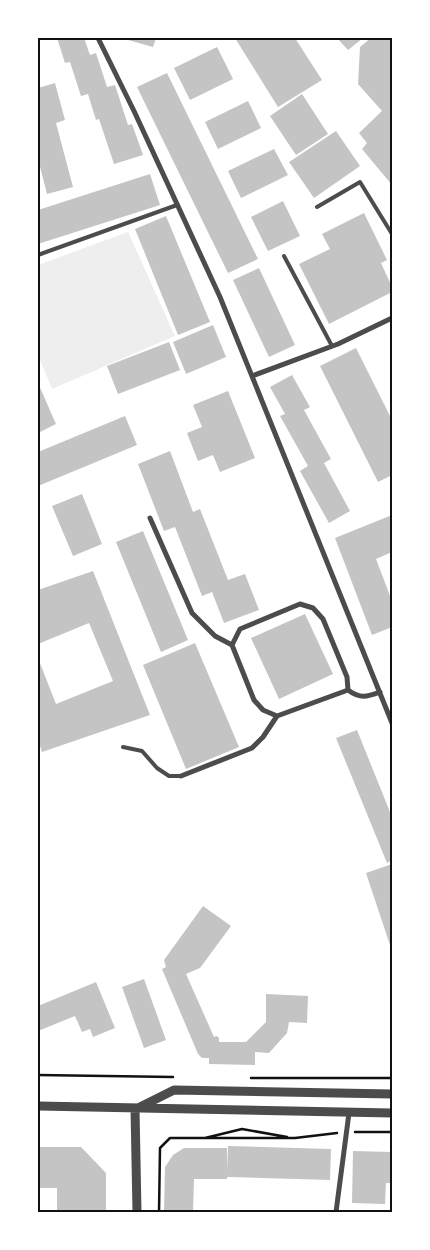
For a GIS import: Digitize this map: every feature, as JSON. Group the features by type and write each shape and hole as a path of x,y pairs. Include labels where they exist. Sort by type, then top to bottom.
{"street":[{"path":"98,38 220,297 392,723"},
{"path":"252,376 332,346 392,318"},
{"path":"150,518 192,613 215,636 232,645 254,700 263,710 277,716"},
{"path":"232,645 240,630 300,604 313,608 323,619 347,677 348,690 355,696 365,698 380,692"},
{"path":"181,776 252,748 263,737 277,716 348,690"},
{"path":"135,1109 174,1090 392,1094"},
{"path":"38,1106 392,1113"},
{"path":"135,1109 137,1212"},
{"path":"336,1212 349,1113"}],"lane":[{"path":"317,207 360,182 392,234"},
{"path":"38,255 178,205"},
{"path":"284,256 332,346"},
{"path":"123,747 142,751 157,768 169,776 181,776"}],"path":[{"path":"38,1075 177,1077"},
{"path":"245,1078 392,1078"},
{"path":"198,1139 242,1129 295,1138"},
{"path":"159,1212 160,1148 170,1138 295,1138 347,1132 392,1132"}],"shaded area":[{"path":"128,232 175,336 52,389 38,355 38,265"}],"building":[{"path":"57,38 84,38 90,55 96,53 107,87 115,85 128,125 132,124 143,155 114,164 99,119 96,120 88,94 81,96 70,62 65,63"},
{"path":"128,38 156,38 153,47 128,40"},
{"path":"235,38 295,38 322,80 278,107"},
{"path":"337,38 363,38 348,50"},
{"path":"371,38 392,38 392,185 362,149 367,143 359,133 382,111 358,84 360,47"},
{"path":"217,47 233,79 190,100 174,68"},
{"path":"167,73 258,259 228,273 137,87"},
{"path":"55,83 65,120 56,123 73,187 47,194 38,159 38,88"},
{"path":"302,94 328,134 296,155 270,116"},
{"path":"248,101 261,128 218,149 205,122"},
{"path":"336,131 360,166 314,198 289,162"},
{"path":"274,149 288,175 241,198 228,171"},
{"path":"150,174 160,205 38,244 38,210"},
{"path":"283,201 300,236 268,251 251,217"},
{"path":"364,213 387,260 381,263 392,287 392,292 329,324 299,264 330,249 322,234"},
{"path":"166,216 210,322 178,335 135,229"},
{"path":"259,268 295,345 269,357 233,280"},
{"path":"213,325 226,357 186,374 173,342"},
{"path":"169,342 180,370 118,394 107,366"},
{"path":"356,348 392,420 392,475 378,482 320,366"},
{"path":"292,375 310,407 304,410 331,459 324,463 350,511 329,523 300,471 308,466 280,416 285,414 270,387"},
{"path":"38,383 56,424 38,433"},
{"path":"228,391 255,458 220,472 213,455 198,461 187,433 202,427 193,405"},
{"path":"125,416 137,445 38,486 38,452"},
{"path":"170,451 193,512 200,509 228,580 245,574 259,610 224,623 212,592 202,596 175,527 164,531 138,464"},
{"path":"82,494 102,544 73,556 52,506"},
{"path":"392,515 392,552 376,559 392,601 392,627 372,635 335,538"},
{"path":"143,531 188,640 161,652 116,542"},
{"path":"93,571 150,715 42,752 38,740 38,658 56,704 113,681 89,623 38,644 38,590"},
{"path":"305,614 333,674 279,699 251,638"},
{"path":"195,643 239,747 186,769 143,665"},
{"path":"357,730 392,817 392,860 387,863 336,738"},
{"path":"392,864 392,951 366,873"},
{"path":"203,906 231,926 200,968 186,974 214,1037 217,1036 219,1038 219,1042 246,1042 266,1022 266,994 308,996 307,1023 289,1022 287,1033 269,1053 255,1052 255,1065 209,1064 209,1058 202,1058 198,1054 162,969 166,967 164,960"},
{"path":"144,979 166,1040 144,1048 122,987"},
{"path":"96,982 115,1028 93,1037 90,1029 82,1032 75,1016 38,1031 38,1006"},
{"path":"228,1146 331,1149 330,1180 227,1177 227,1179 194,1179 193,1212 164,1212 165,1167 173,1155 184,1148 227,1148 228,1171"},
{"path":"38,1147 81,1147 106,1173 106,1212 57,1212 57,1188 38,1188"},
{"path":"353,1151 392,1152 392,1183 386,1183 385,1204 352,1203"}]}
